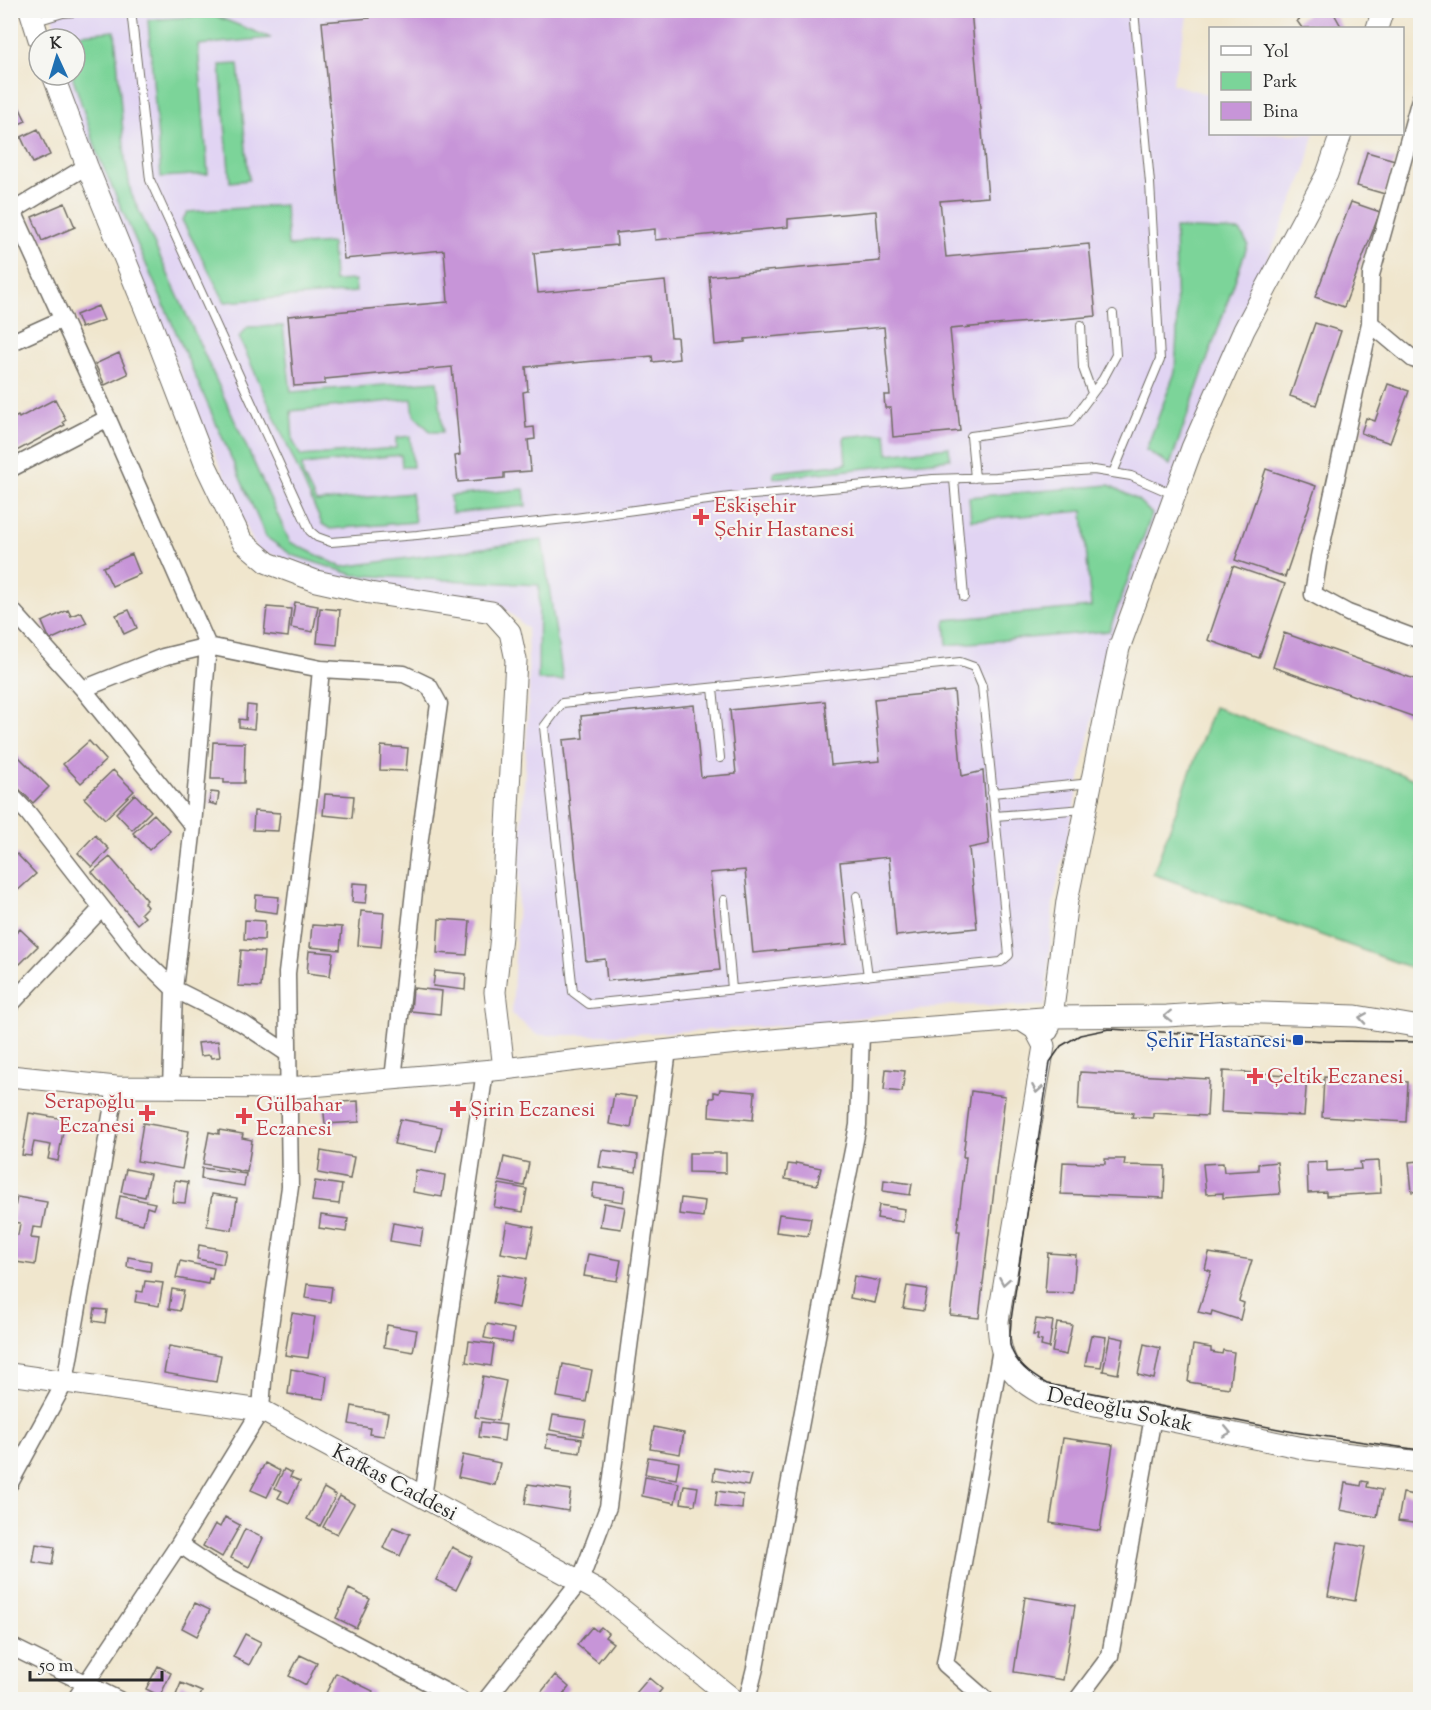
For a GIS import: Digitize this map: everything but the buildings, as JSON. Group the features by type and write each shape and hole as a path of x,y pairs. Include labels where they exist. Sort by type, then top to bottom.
{"street":[{"path":"1377,27 1383,10"},
{"path":"57,87 206,466 242,541 268,563 316,581 370,593 492,612 510,633 516,660 501,936 495,992 495,1070 423,1497"},
{"path":"1420,99 1371,275 1370,323 1313,594 1348,613 1420,640"},
{"name":"Dedeoğlu Sokak","path":"1341,135 1327,174 1244,330 1192,448 1119,648 1067,901 1052,1017 1044,1046 1000,1305 999,1342 1004,1358 1013,1374 1024,1384 1042,1394 1308,1449 1420,1462"},
{"path":"87,166 12,212 108,418 208,646 194,826 174,989 171,1089"},
{"path":"10,343 63,319"},
{"path":"1370,323 1413,358 1420,361"},
{"path":"10,469 108,418"},
{"path":"10,608 83,689 194,826"},
{"path":"83,689 163,657 208,646 321,669 404,674 429,686 439,704 420,838 393,1079"},
{"path":"75,1700 179,1544 261,1410 264,1367 290,1187 287,973 310,787 321,669"},
{"path":"14,805 137,953 174,989 242,1023 287,1053"},
{"path":"10,1005 100,909"},
{"path":"10,1076 116,1087 289,1088 495,1070 668,1050 1052,1017 1167,1016 1242,1012 1356,1016 1420,1027"},
{"path":"1021,1020 1035,1029 1044,1046"},
{"path":"747,1700 858,1125 861,1033"},
{"path":"486,1700 580,1581 608,1507 668,1050"},
{"path":"10,1483 65,1382 116,1087"},
{"path":"987,1700 945,1664 1001,1349"},
{"name":"Kafkas Caddesi","path":"10,1374 261,1410 600,1592 734,1700"},
{"path":"1077,1700 1110,1656 1153,1417"},
{"path":"179,1544 220,1572 461,1700"},
{"path":"10,1646 119,1700"}],"lane":[{"path":"34,24 63,13 97,10"},
{"path":"131,10 150,180 310,531 317,537 331,542 417,536 730,497 954,478 1094,470 1131,477 1175,495"},
{"path":"1113,473 1160,360 1150,183 1134,10"},
{"path":"975,478 971,436 1071,422 1103,379 1116,355 1113,314"},
{"path":"1081,325 1083,368 1092,393"},
{"path":"954,478 964,597"},
{"path":"960,662 974,667 982,686 1009,955 1001,962 589,1004 573,992 544,727 562,703 713,687 960,662"},
{"path":"713,687 720,758"},
{"path":"993,793 1091,783"},
{"path":"995,816 1086,809"},
{"path":"857,896 868,976"},
{"path":"724,900 732,989"}],"shaded area":[{"name":"Eskişehir Şehir Hastanesi","path":"51,11 1189,11 1172,84 1209,95 1209,135 1314,135 1306,169 1172,485 1109,644 1053,904 1045,1006 952,1005 812,1024 614,1035 537,1035 512,1014 529,691 527,628 497,601 373,591 256,549 161,329 87,168 69,87 87,87 87,27 54,27"}],"green space":[{"path":"213,15 271,38 198,45 208,174 161,177 148,20"},
{"path":"115,31 125,159 131,193 290,542 342,567 542,540 563,680 538,680 539,585 354,575 292,555 266,537 98,155 76,87 87,87 87,33"},
{"path":"238,64 249,180 230,182 220,65"},
{"path":"285,205 288,246 332,243 334,281 355,280 356,292 225,302 182,220 188,212"},
{"path":"1175,228 1240,231 1248,244 1170,465 1146,450 1175,372 1177,332"},
{"path":"283,326 291,392 437,381 443,432 431,432 414,415 412,399 291,411 293,441 301,456 396,448 396,438 410,436 413,467 402,467 401,455 302,465 303,475 316,502 411,493 415,522 330,529 322,524 239,337 248,327"},
{"path":"886,433 888,454 949,447 950,459 774,478 773,472 846,464 844,437"},
{"path":"1109,485 1138,500 1152,514 1109,631 947,645 945,620 1091,607 1083,511 971,520 969,497"},
{"path":"524,489 526,506 452,513 450,496"},
{"path":"1214,707 1420,781 1420,971 1153,874"}],"tram line":[{"path":"1420,1042 1325,1041 1109,1029 1080,1035 1061,1046 1050,1062 1010,1339 1012,1352 1020,1363 1047,1384 1294,1432 1420,1450"}],"place":[{"name":"Eskişehir Şehir Hastanesi","path":"701,517"},
{"name":"Şehir Hastanesi","path":"1298,1040"},
{"name":"Çeltik Eczanesi","path":"1255,1076"},
{"name":"Şirin Eczanesi","path":"458,1109"},
{"name":"Serapoğlu Eczanesi","path":"147,1113"},
{"name":"Gülbahar Eczanesi","path":"244,1116"}]}
